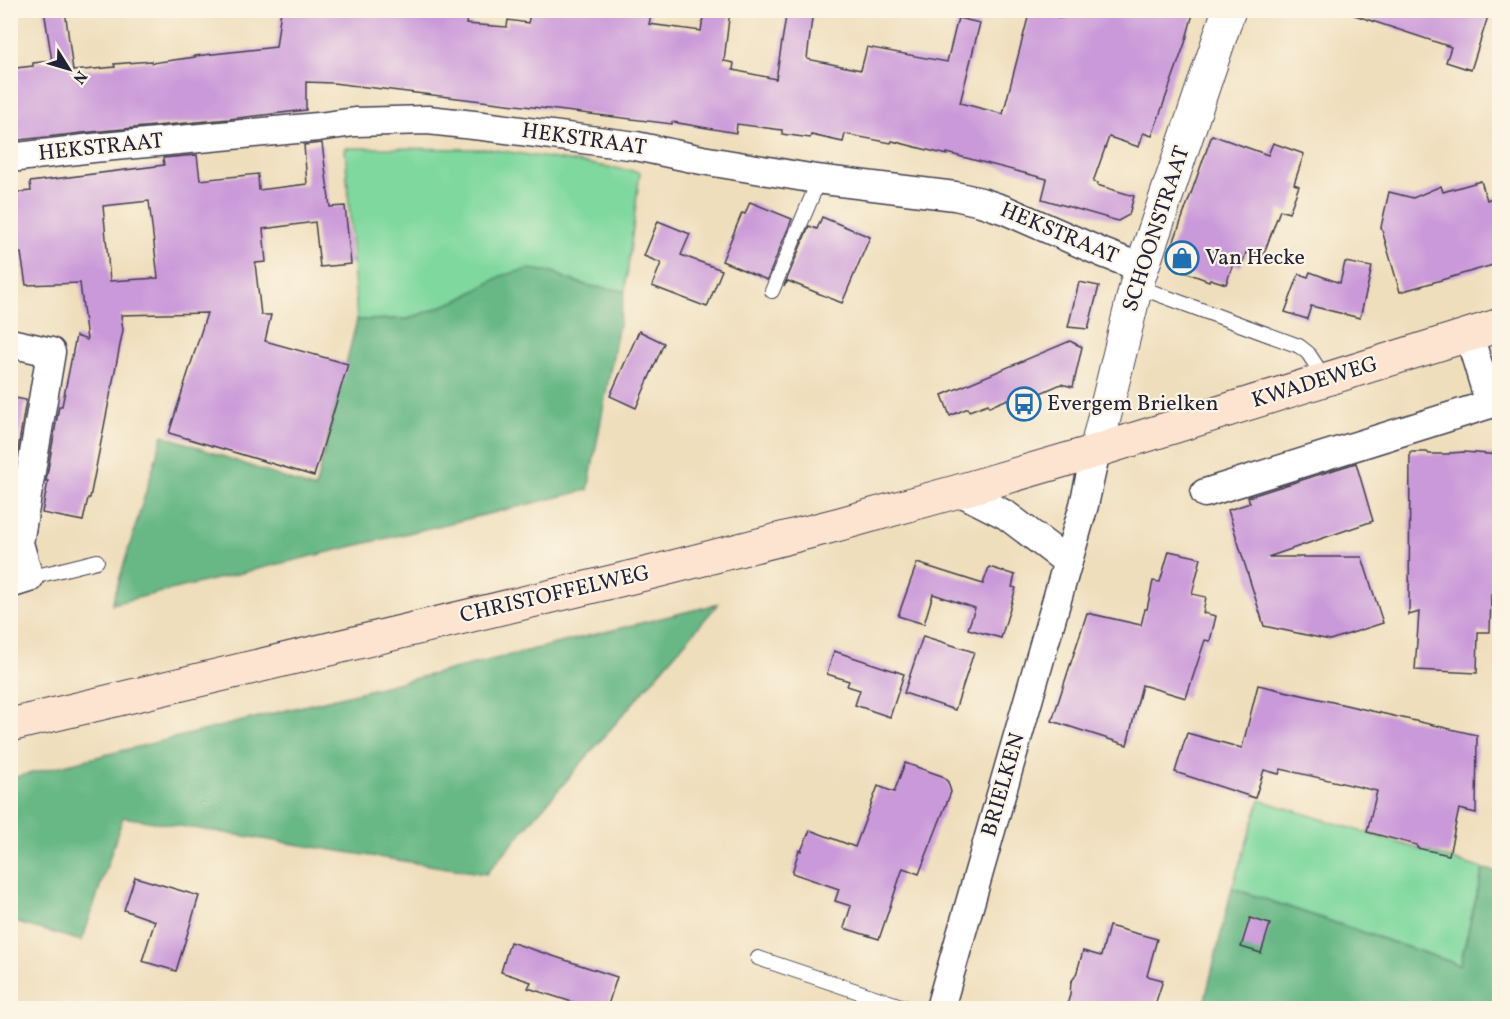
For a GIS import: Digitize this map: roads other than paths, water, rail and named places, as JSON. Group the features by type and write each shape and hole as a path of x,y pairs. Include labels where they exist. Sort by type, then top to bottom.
{"main road":[{"name":"KWADEWEG","path":"1096,451 1484,330"},
{"name":"CHRISTOFFELWEG","path":"10,725 642,575 840,524 1096,451"}],"street":[{"name":"SCHOONSTRAAT","path":"1096,451 1139,277 1229,10"},
{"name":"HEKSTRAAT","path":"10,158 355,122 428,120 636,146 702,160 816,178 955,196 981,202 1026,219 1103,253 1139,277"},
{"path":"1205,493 1495,402 1484,330"},
{"path":"10,343 51,352 19,543 20,581"},
{"name":"BRIELKEN","path":"940,1008 1084,505 1096,451"},
{"path":"959,491 1006,515 1068,562"}],"lane":[{"path":"772,291 813,194 816,178"},
{"path":"1139,277 1299,346 1308,354 1325,379"},
{"path":"20,581 97,561"},
{"path":"758,958 908,1008"}],"place":[{"name":"Van Hecke","path":"1182,258"},
{"name":"Evergem Brielken","path":"1024,404"}]}
